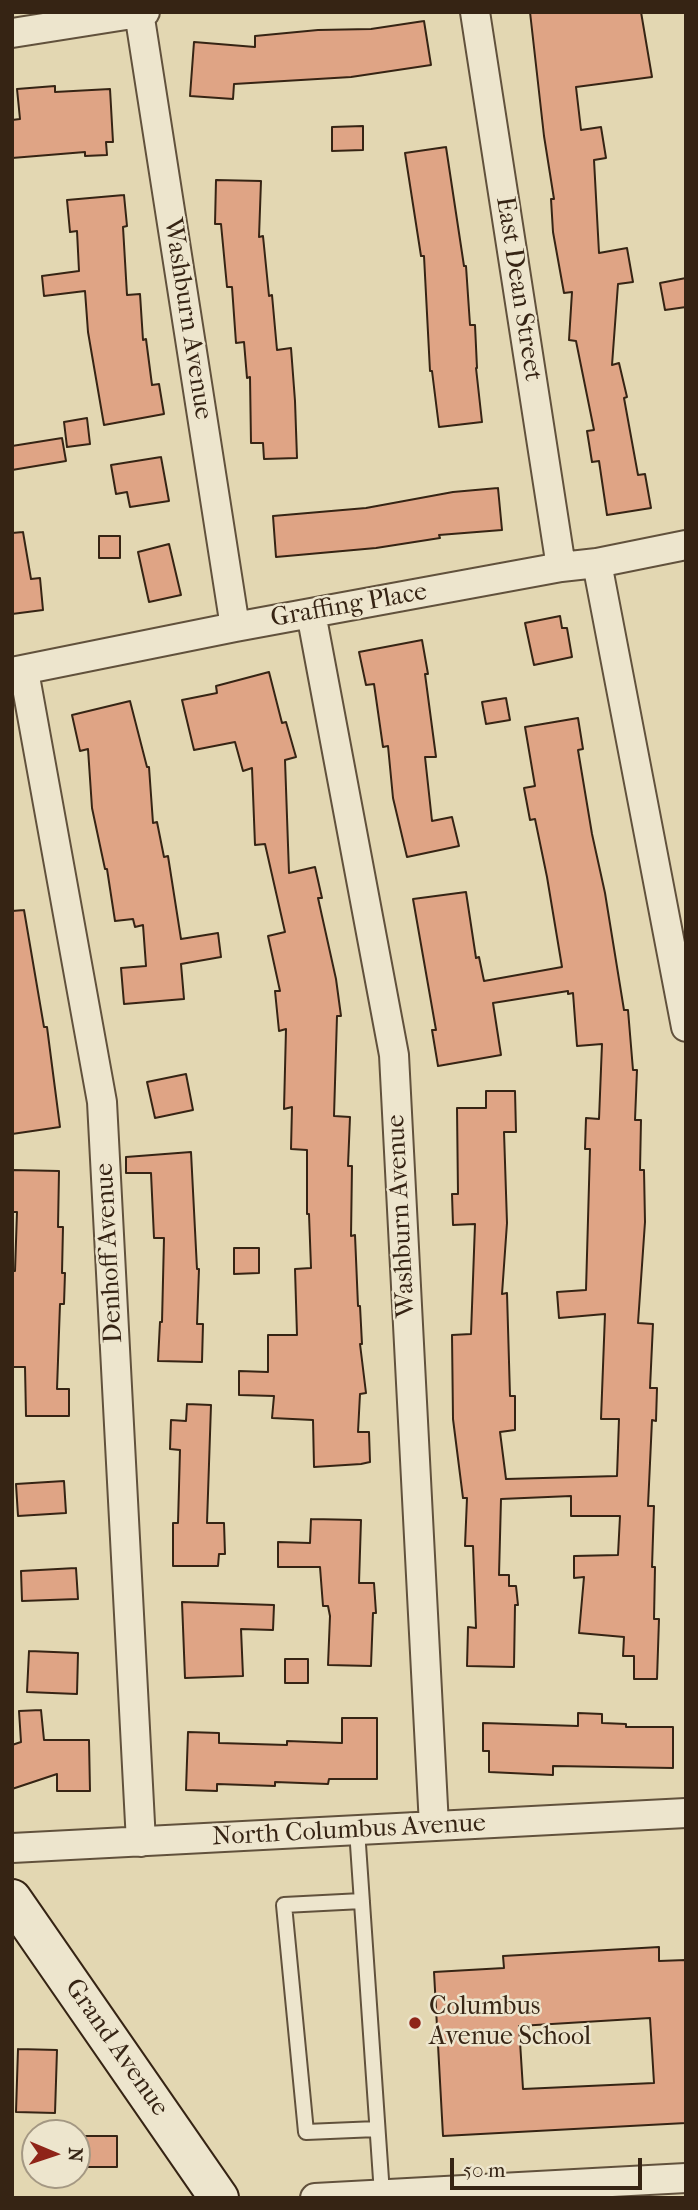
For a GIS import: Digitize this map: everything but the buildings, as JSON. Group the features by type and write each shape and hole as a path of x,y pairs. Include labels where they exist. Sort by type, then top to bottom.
{"street":[{"path":"12,33 145,12"},
{"name":"East Dean Street","path":"475,12 561,567"},
{"name":"Washburn Avenue","path":"139,13 235,626"},
{"name":"Graffing Place","path":"18,672 235,626 686,545"},
{"path":"597,563 686,1027"},
{"name":"Washburn Avenue","path":"311,613 394,1055 434,1826"},
{"name":"Denhoff Avenue","path":"18,672 102,1102 141,1842"},
{"name":"North Columbus Avenue","path":"12,1848 686,1814"},
{"name":"Grand Avenue","path":"12,1899 219,2198"},
{"path":"315,2198 686,2178"}],"lane":[{"path":"357,1830 382,2194"},
{"path":"362,1901 284,1905 306,2132 377,2129"}],"place":[{"name":"Columbus Avenue School","path":"415,2023"}]}
